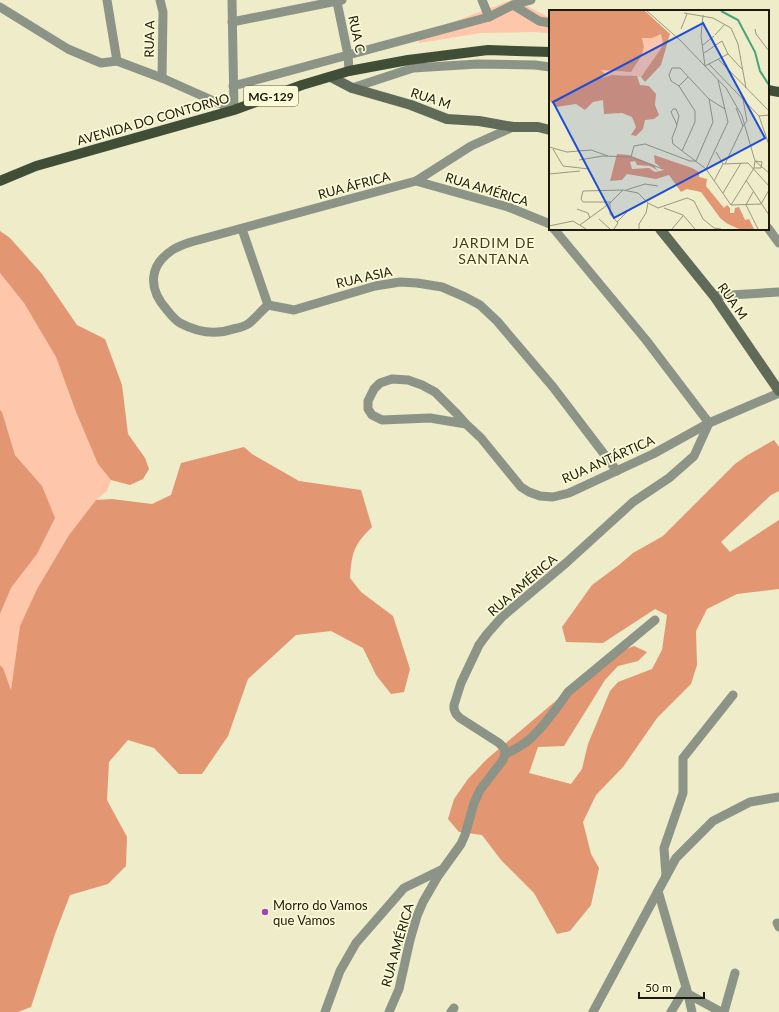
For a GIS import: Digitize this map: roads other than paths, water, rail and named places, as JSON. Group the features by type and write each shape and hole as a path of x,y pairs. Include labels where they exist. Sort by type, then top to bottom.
{"main road":[{"name":"AVENIDA DO CONTORNO","path":"0,181 36,166 234,110 302,84 349,71 408,60 488,50 549,52"},
{"path":"769,90 779,92"}],"street":[{"path":"106,0 117,61"},
{"name":"RUA A","path":"160,0 163,12 162,78"},
{"path":"0,7 68,49 101,63 117,61 162,78 234,110 232,0"},
{"path":"482,0 489,17"},
{"path":"233,86 489,17 513,4 531,0"},
{"path":"232,22 339,1"},
{"name":"RUA C","path":"339,1 348,55 349,71"},
{"path":"513,4 540,21 549,23"},
{"path":"352,88 413,68 478,64 535,65 549,67"},
{"name":"RUA M","path":"331,77 352,88 411,105 447,119 479,121 513,127 538,127 549,130"},
{"name":"RUA ÁFRICA","path":"268,305 247,325 229,331 201,331 179,322 160,303 152,279 154,270 174,248 191,242 416,181 471,146 513,127"},
{"name":"RUA AMÉRICA","path":"416,181 508,206 549,224"},
{"path":"242,229 268,305"},
{"path":"769,229 779,242"},
{"path":"555,230 646,340 709,423"},
{"name":"RUA M","path":"661,230 714,296 779,392"},
{"name":"RUA ASIA","path":"268,305 294,310 375,286 400,282 442,287 480,305 497,321 553,387 617,471"},
{"path":"714,296 779,292"},
{"name":"RUA ANTÁRTICA","path":"466,424 430,418 382,420 372,415 368,409 368,401 374,388 380,383 392,380 408,380 422,384 435,392 457,414 494,453 521,487 540,496 553,497 569,493 617,471 653,454 709,423 779,392"},
{"name":"RUA AMÉRICA","path":"388,1012 399,989 417,916 429,890 456,852 465,835 474,803 480,790 499,767 505,754 504,748 499,743 460,718 454,709 461,682 479,645 502,617 566,563 633,502 669,478 694,456 709,423"},
{"path":"505,754 521,746 530,739 568,692 654,620"},
{"path":"666,876 664,848 682,793 683,758 733,695"},
{"path":"592,1012 676,858 713,821 750,802 779,797"},
{"path":"325,1012 340,971 356,943 404,888 443,869"},
{"path":"658,892 692,1012"},
{"path":"724,1012 735,973"},
{"path":"671,1012 687,991"},
{"path":"687,991 721,1012"}],"place":[{"name":"Morro do Vamos que Vamos","path":"265,912"}],"district":[{"name":"JARDIM DE SANTANA","path":"494,250"}]}
